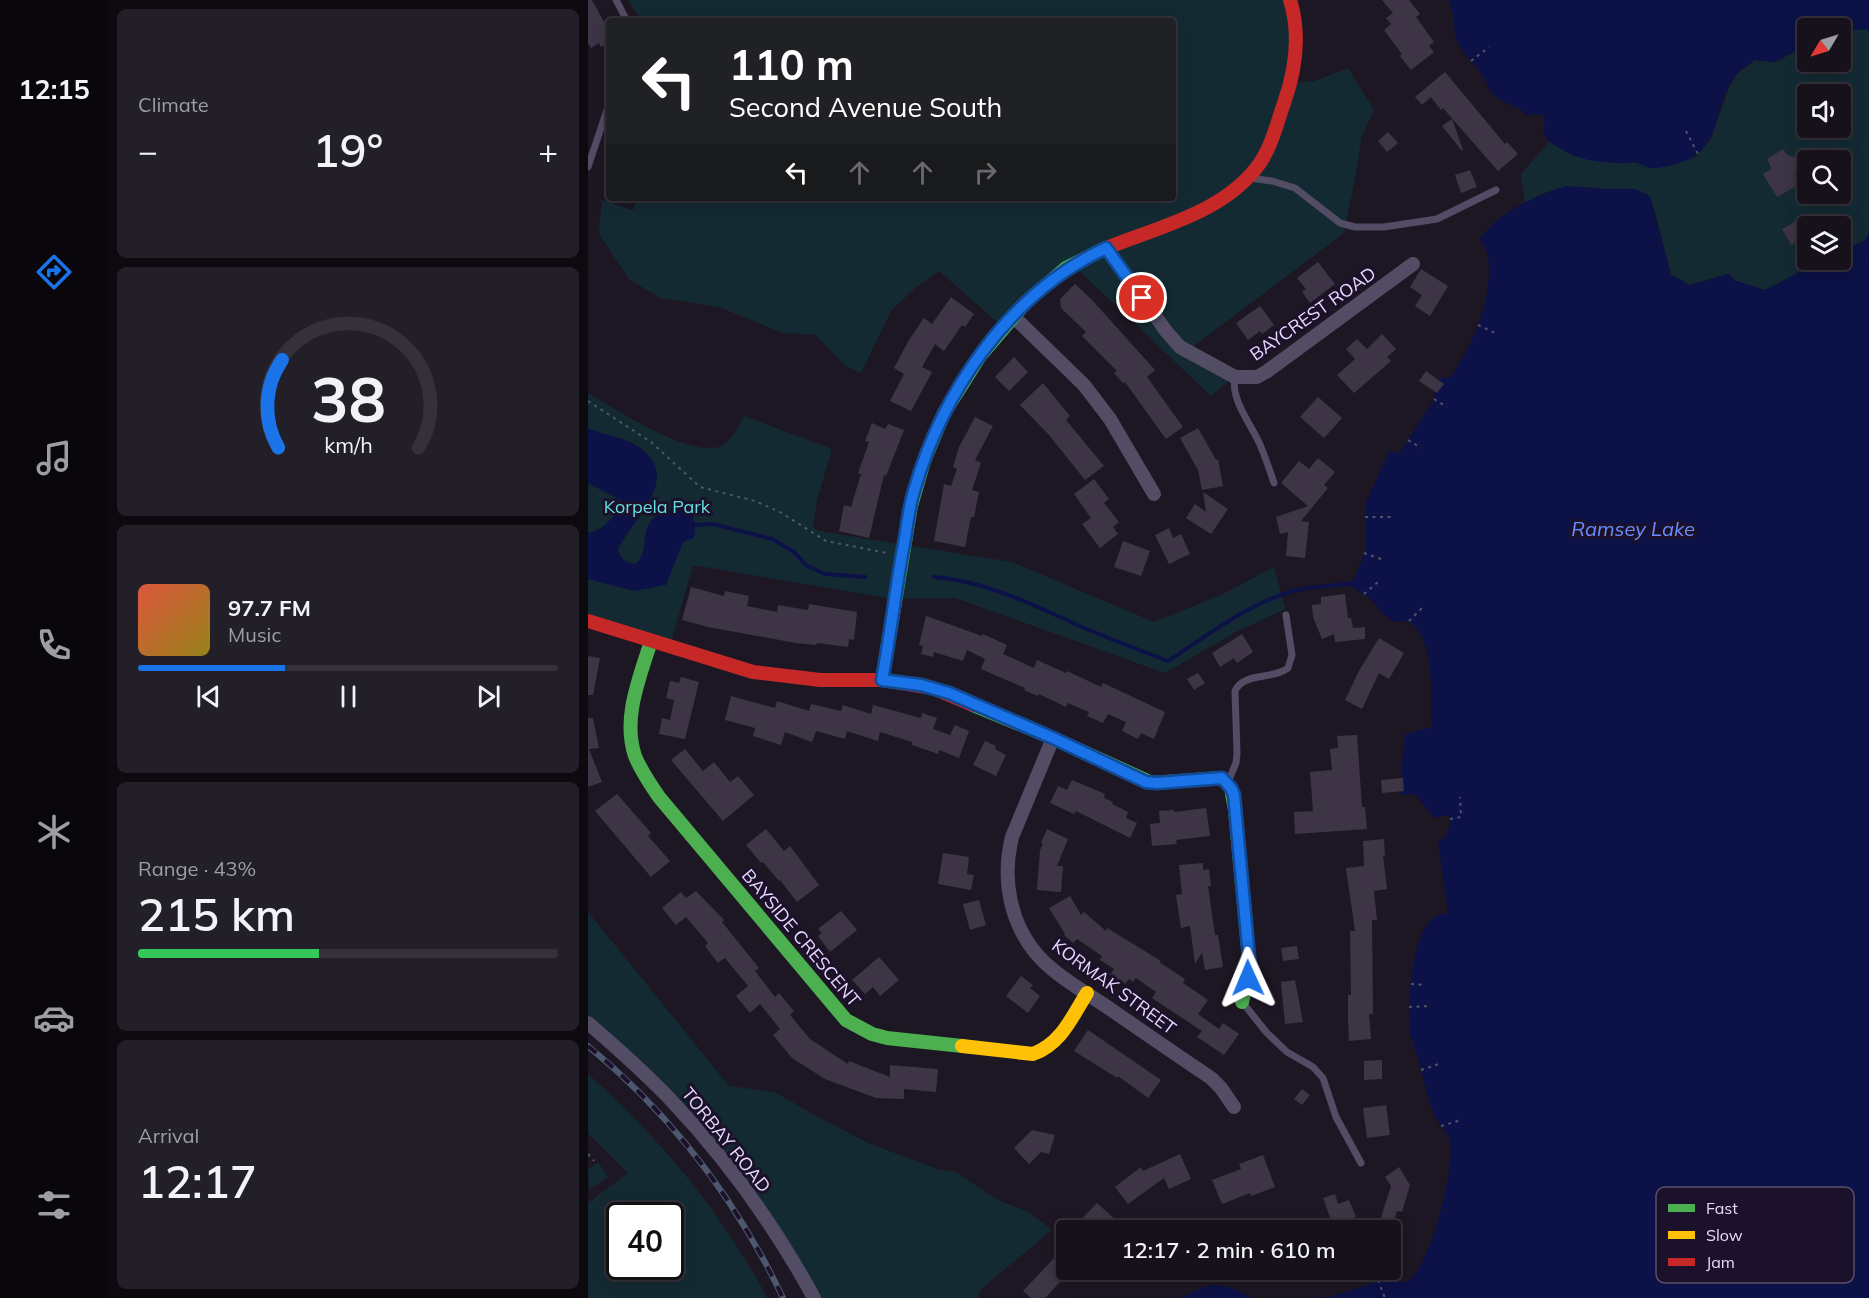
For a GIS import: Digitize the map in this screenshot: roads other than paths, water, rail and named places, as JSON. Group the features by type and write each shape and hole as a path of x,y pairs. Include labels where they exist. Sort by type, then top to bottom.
{"street":[{"path":"882,680 914,491 938,427 970,369 1013,316 1037,291 1066,269 1106,248 1188,216 1237,190 1249,178 1260,164 1272,135 1293,70 1298,31 1295,11 1290,0"},
{"name":"BAYCREST ROAD","path":"1106,248 1180,347 1235,377 1257,377 1266,372 1413,264"},
{"path":"1013,316 1084,385 1110,419 1154,494"},
{"path":"588,621 753,672 820,680 882,680 921,685 949,693 1053,738 1146,782 1162,783 1222,778 1234,795 1250,968 1242,1002"},
{"name":"BAYSIDE CRESCENT","path":"651,641 629,723 632,751 644,778 846,1020 872,1034 887,1038 1033,1054 1046,1049 1055,1041 1087,993"},
{"name":"KORMAK STREET","path":"1053,738 1012,837 1007,865 1007,881 1014,915 1029,944 1053,970 1211,1078 1234,1107"},
{"name":"TORBAY ROAD","path":"588,1023 636,1065 698,1130 776,1235 814,1298"}],"lane":[{"path":"616,0 625,18"},
{"path":"588,167 606,113"},
{"path":"1249,178 1272,181 1295,188 1340,223 1355,227 1384,227 1437,219 1496,190"},
{"path":"1235,377 1233,385 1237,397 1261,445 1274,483"},
{"path":"1227,783 1236,763 1237,753 1235,691 1243,681 1276,675 1288,668 1292,655 1286,615"},
{"path":"1242,1002 1267,1033 1287,1052 1313,1067 1323,1078 1336,1117 1361,1163"}],"water":[{"path":"1448,0 1869,0 1869,31 1866,29 1851,30 1851,18 1797,18 1797,50 1775,62 1755,60 1739,72 1729,86 1715,126 1703,149 1692,158 1676,164 1649,168 1637,163 1588,160 1554,145 1544,133 1543,114 1527,115 1495,96 1490,90 1459,45 1455,35"},
{"name":"Ramsey Lake","path":"1567,186 1636,189 1650,196 1671,275 1690,285 1728,274 1736,281 1765,290 1804,270 1851,270 1851,247 1865,240 1869,233 1869,1298 1306,1298 1330,1297 1383,1280 1406,1283 1415,1275 1424,1259 1445,1194 1451,1154 1450,1141 1436,1118 1425,1087 1410,1034 1409,1006 1412,969 1422,934 1429,922 1439,915 1448,913 1438,841 1445,837 1451,824 1449,815 1434,818 1415,794 1402,795 1405,734 1432,727 1428,656 1424,642 1409,621 1394,622 1382,613 1373,601 1348,584 1355,577 1366,549 1365,504 1390,450 1399,454 1436,396 1433,393 1441,378 1451,377 1477,328 1485,302 1489,274 1487,251 1479,240 1507,213 1530,200"},
{"path":"588,428 632,443 648,455 656,468 657,481 652,495 618,549 624,560 636,564 639,560 643,553 648,526 656,516 689,507 691,511 695,529 694,538 683,542 666,585 634,591 588,579 588,533 605,525 624,502 588,483"},
{"path":"1207,1286 1232,1288 1253,1298 1180,1298"}],"waterway":[{"path":"696,525 713,524 772,539 794,552 807,566 825,574 865,577"},
{"path":"934,577 954,579 992,589 1168,661 1244,612 1276,597 1306,588 1348,584"}],"railway":[{"path":"588,1046 647,1100 699,1161 745,1227 783,1298"}],"park label":[{"name":"Korpela Park","path":"657,507"}]}
